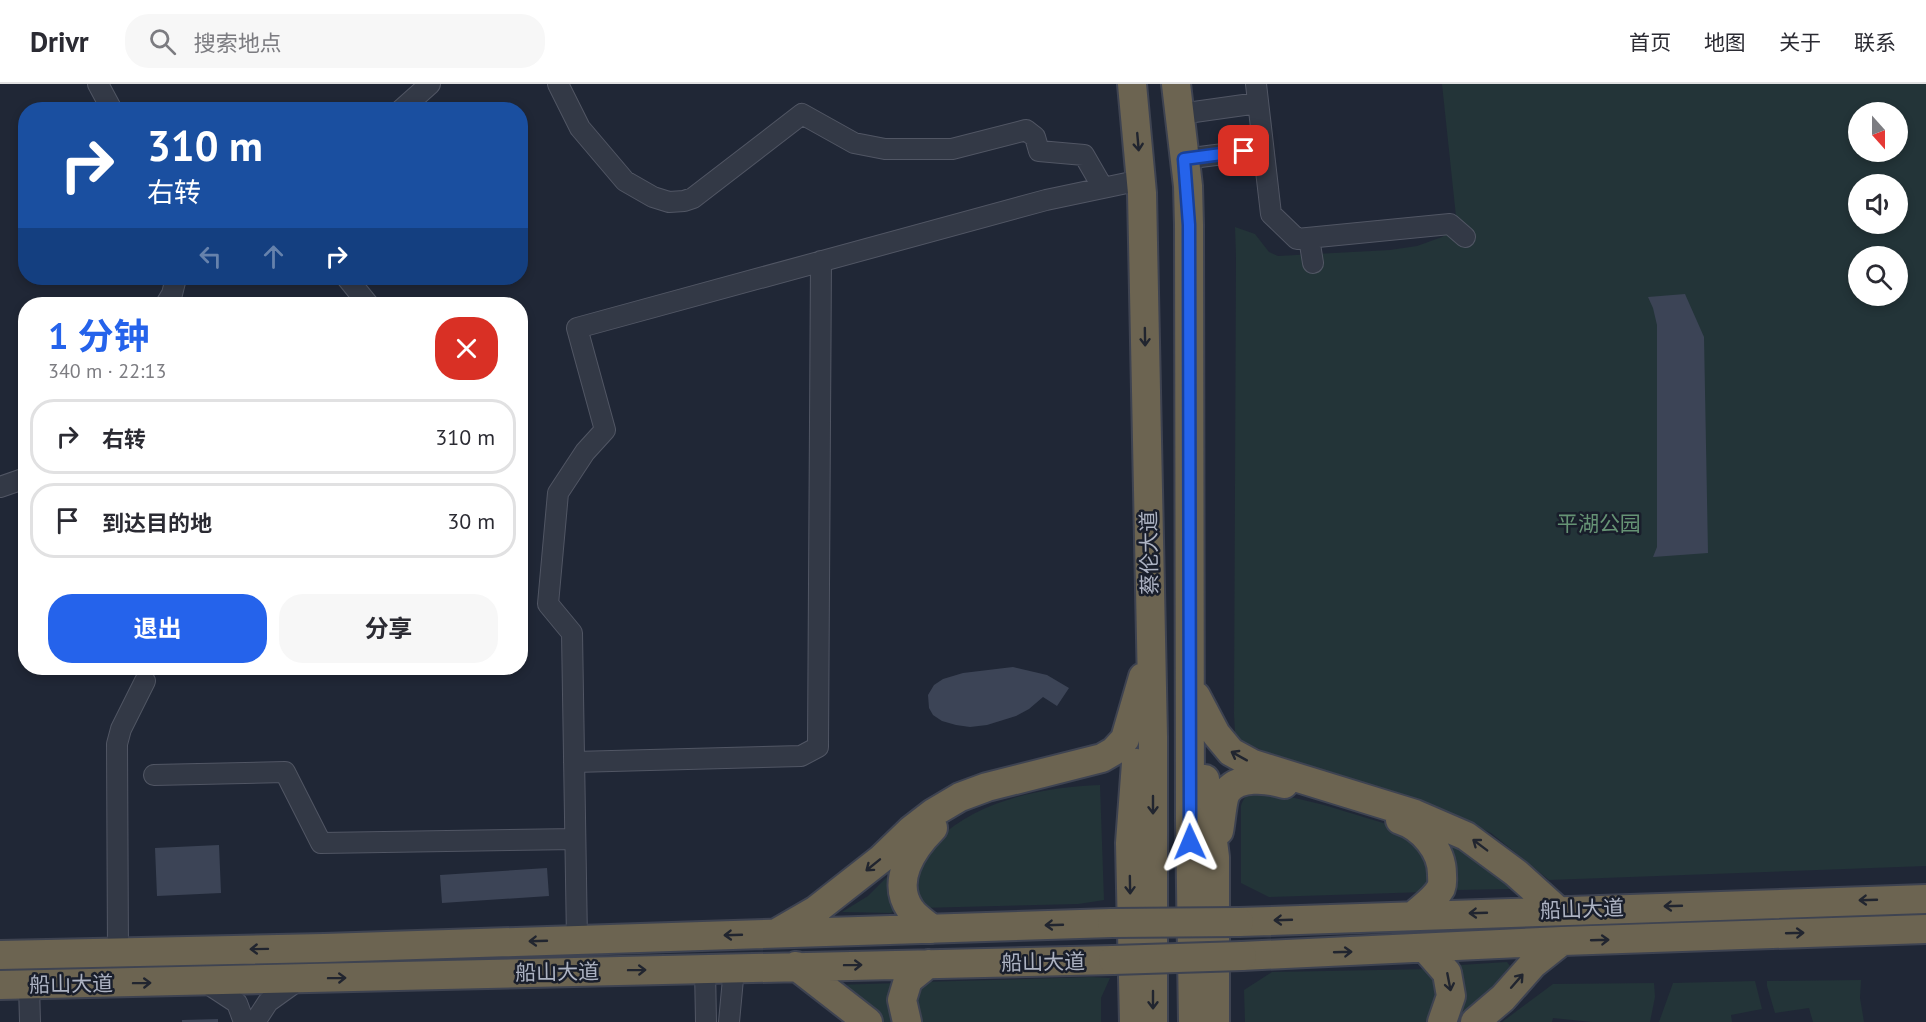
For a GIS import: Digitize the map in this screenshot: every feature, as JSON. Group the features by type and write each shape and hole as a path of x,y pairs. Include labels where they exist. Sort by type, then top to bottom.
{"highway":[{"name":"蔡伦大道","path":"1132,84 1141,180 1153,748 1153,1022"},
{"name":"蔡伦大道","path":"1176,84 1189,225 1190,646 1210,1020"},
{"path":"1120,1022 1130,843 1150,596"},
{"name":"蔡伦大道","path":"1190,646 1215,857 1210,1020"},
{"path":"776,933 816,910 881,859 911,830 933,813 960,797 987,787 1102,758 1114,751 1125,739 1143,677"},
{"path":"1196,696 1216,734 1231,752 1252,764 1415,814 1466,836 1516,873 1557,910"},
{"path":"932,928 911,911 903,896 906,866 916,847 931,829 959,810 993,795 1068,776 1112,774 1120,782 1130,843"},
{"path":"1215,857 1226,793 1237,784 1254,780 1275,782 1405,822 1424,835 1437,851 1442,868 1442,885 1435,897 1414,915"},
{"name":"船山大道","path":"0,955 1112,923 1239,922 1926,899"},
{"name":"船山大道","path":"0,985 205,982 796,966 928,964 1122,966 1242,956 1562,941 1926,929"},
{"path":"1475,1022 1503,998 1533,964 1562,941"},
{"path":"1426,949 1447,973 1451,996 1442,1022"},
{"path":"906,1022 902,1000 908,980 928,964"},
{"path":"796,966 868,1022"},
{"path":"1122,966 1134,1022"}],"street":[{"path":"98,84 107,102"},
{"path":"410,102 430,84"},
{"path":"558,84 580,128 611,167 625,181 653,197 669,202 693,198 802,114 854,143 885,149 952,149 1026,130 1035,137 1039,151 1084,155 1103,188"},
{"path":"1180,114 1257,93 1271,214 1297,239 1450,224 1465,237"},
{"path":"1184,159 1263,148"},
{"path":"577,940 572,633 548,604 558,493 585,452 605,430 577,328 1046,200 1141,180"},
{"path":"1309,238 1313,263"},
{"path":"574,762 801,756 818,747 821,261"},
{"path":"353,285 362,297"},
{"path":"1,485 18,480"},
{"path":"118,952 117,744 121,729 145,681"},
{"path":"154,775 285,772 321,843 575,839"},
{"path":"705,968 706,1022"},
{"path":"729,1022 734,968"},
{"path":"255,1022 268,1002 300,979"},
{"path":"205,982 237,1003 244,1022"},
{"path":"29,985 30,1022"}],"green space":[{"name":"平湖公园","path":"1442,84 1926,84 1926,866 1549,880 1491,833 1457,816 1402,794 1266,752 1242,741 1235,733 1235,227 1255,234 1269,252 1278,256 1390,250 1417,246 1442,237 1457,226"},
{"path":"1100,785 1104,900 1078,904 921,908 918,881 924,854 953,826 972,815 1013,798 1057,789"},
{"path":"1266,791 1324,805 1393,826 1432,859 1426,892 1269,897 1241,883 1241,806 1247,796"},
{"path":"1448,842 1485,859 1512,889 1456,890 1458,874"},
{"path":"892,872 894,911 891,913 842,912 868,896"},
{"path":"1507,962 1510,966 1491,988 1465,1013 1459,1012 1463,988 1460,965"},
{"path":"1433,969 1440,982 1434,1022 1245,1022 1244,990 1272,972"},
{"path":"1110,978 1101,998 1101,1022 916,1022 913,1001 921,982"},
{"path":"1861,980 1860,998 1864,1022 1813,1022 1809,1008 1775,1013 1767,986 1767,981"},
{"path":"1755,981 1762,1009 1731,1015 1732,1022 1659,1022 1673,983"},
{"path":"899,983 890,1009 894,1022 879,1022 833,985"},
{"path":"1654,983 1655,997 1650,1022 1592,1022 1553,1018 1552,1022 1502,1022 1553,984"}],"building":[{"path":"1685,294 1704,337 1708,553 1653,557 1657,547 1657,325 1648,297"},
{"path":"1013,667 1047,675 1069,688 1057,706 1043,697 1016,716 987,725 970,727 942,721 933,715 929,708 928,695 934,685 943,679 963,673"},
{"path":"219,845 221,893 157,896 155,848"},
{"path":"547,868 549,896 442,903 440,875"},
{"path":"218,1019 218,1022 182,1022 182,1020"}],"route":[{"path":"1190,842 1189,225 1188,186 1184,159 1244,151"}]}
